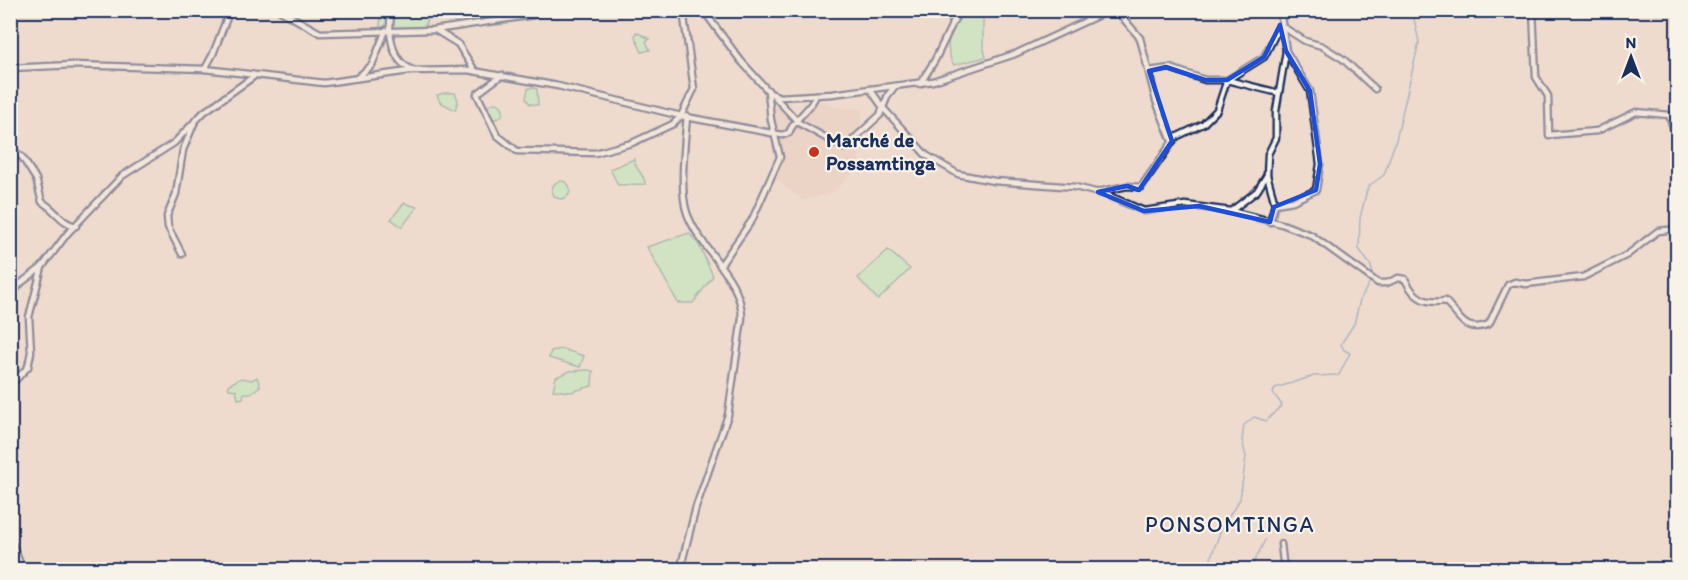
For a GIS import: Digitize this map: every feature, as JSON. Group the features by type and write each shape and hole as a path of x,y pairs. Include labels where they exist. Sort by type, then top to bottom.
{"street":[{"path":"205,69 230,10"},
{"path":"279,10 320,33 434,30 534,15 545,10"},
{"path":"356,79 372,65 388,31 392,10"},
{"path":"502,75 477,94 497,135 509,146 522,152 595,153 621,147 665,129 681,116 694,85 683,12 664,10"},
{"path":"703,10 768,90 795,119 810,131 844,148 884,109 888,95 895,86"},
{"path":"920,84 935,60 959,10"},
{"path":"774,96 816,95 920,84 1015,54 1110,10"},
{"path":"1116,10 1138,35 1156,101 1172,141"},
{"path":"1275,204 1293,201 1316,190 1320,164 1310,91 1286,51 1280,25 1280,10"},
{"path":"1533,10 1537,52 1536,77 1548,96 1549,135 1597,131 1643,111 1669,115 1677,142"},
{"path":"1098,192 1126,186 1139,188 1172,141 1208,120 1221,104 1227,80 1264,57 1280,25"},
{"path":"1280,25 1305,41 1322,46 1343,59 1375,89"},
{"path":"434,30 458,44 475,71"},
{"path":"388,31 398,60 405,67 415,70"},
{"path":"1270,222 1275,204 1267,175 1268,153 1276,138 1279,93 1286,51"},
{"path":"10,68 73,65 205,69 324,83 415,70 475,71 604,96 681,116 774,134 788,134 795,119 809,110 816,95"},
{"path":"1149,71 1166,67 1209,81 1227,80 1279,93"},
{"path":"10,296 21,283 42,267 122,176 174,143 196,119 232,90 256,76"},
{"path":"870,89 884,109 926,155 958,174 994,181 1075,187 1098,192 1144,211 1185,205 1231,211 1270,222 1311,235 1378,284 1398,278 1405,279 1418,297 1428,303 1445,301 1461,322 1477,327 1489,324 1508,285 1515,282 1526,284 1583,277 1627,255 1658,231 1677,229"},
{"path":"720,266 746,231 780,157 774,134 768,90"},
{"path":"680,570 696,507 728,415 741,324 741,302 720,266 704,248 686,210 683,194 687,116"},
{"path":"182,254 168,226 167,216 176,194 183,150 196,119"},
{"path":"10,148 22,157 36,179 42,202 53,208 67,224 76,226"},
{"path":"1231,211 1257,191 1267,175"},
{"path":"10,386 28,367 31,352 29,317 42,267"},
{"path":"10,539 23,570"},
{"path":"1281,544 1284,570"}],"highlighted area":[{"path":"1280,25 1286,51 1310,91 1320,164 1316,190 1274,207 1270,222 1199,206 1144,211 1098,192 1127,186 1139,190 1172,141 1149,71 1166,67 1205,80 1227,80 1264,57"}],"shaded area":[{"path":"814,101 832,104 832,107 862,109 858,168 832,193 803,200 776,179 782,159 770,108 778,106 794,127 807,114"}],"green space":[{"path":"381,11 425,11 428,15 425,28 380,27"},
{"path":"484,11 511,11 508,24 483,26 477,19 485,15"},
{"path":"963,11 983,11 983,46 986,57 954,65 949,52 949,37 954,23"},
{"path":"636,32 650,39 646,41 650,50 642,52 635,37"},
{"path":"532,87 537,89 538,105 530,104 526,99 528,89"},
{"path":"455,93 458,100 455,110 440,102 437,95"},
{"path":"495,103 503,111 495,119 487,111"},
{"path":"634,159 645,184 618,185 610,169"},
{"path":"557,181 565,181 570,186 568,197 557,199 552,194 552,186"},
{"path":"404,203 417,207 402,227 391,219"},
{"path":"689,233 699,245 713,276 693,303 678,303 647,247"},
{"path":"888,250 910,269 878,300 858,278"},
{"path":"562,349 584,356 580,367 549,358 551,351"},
{"path":"570,371 593,371 592,386 571,392 553,390 556,377"},
{"path":"257,377 260,386 251,393 244,393 243,398 238,399 236,390 229,389 228,385 241,378 252,380"}],"waterway":[{"path":"1214,570 1211,557 1222,527 1240,499 1246,457 1242,440 1244,425 1254,417 1266,421 1282,405 1273,393 1275,388 1314,376 1339,375 1350,353 1344,350 1341,344 1354,324 1360,300 1373,276 1371,266 1359,249 1360,218 1367,190 1384,175 1396,140 1419,42 1412,10"},
{"path":"1250,570 1265,540"}],"place":[{"name":"Marché de Possamtinga","path":"814,152"}],"district":[{"name":"PONSOMTINGA","path":"1230,524"}]}
